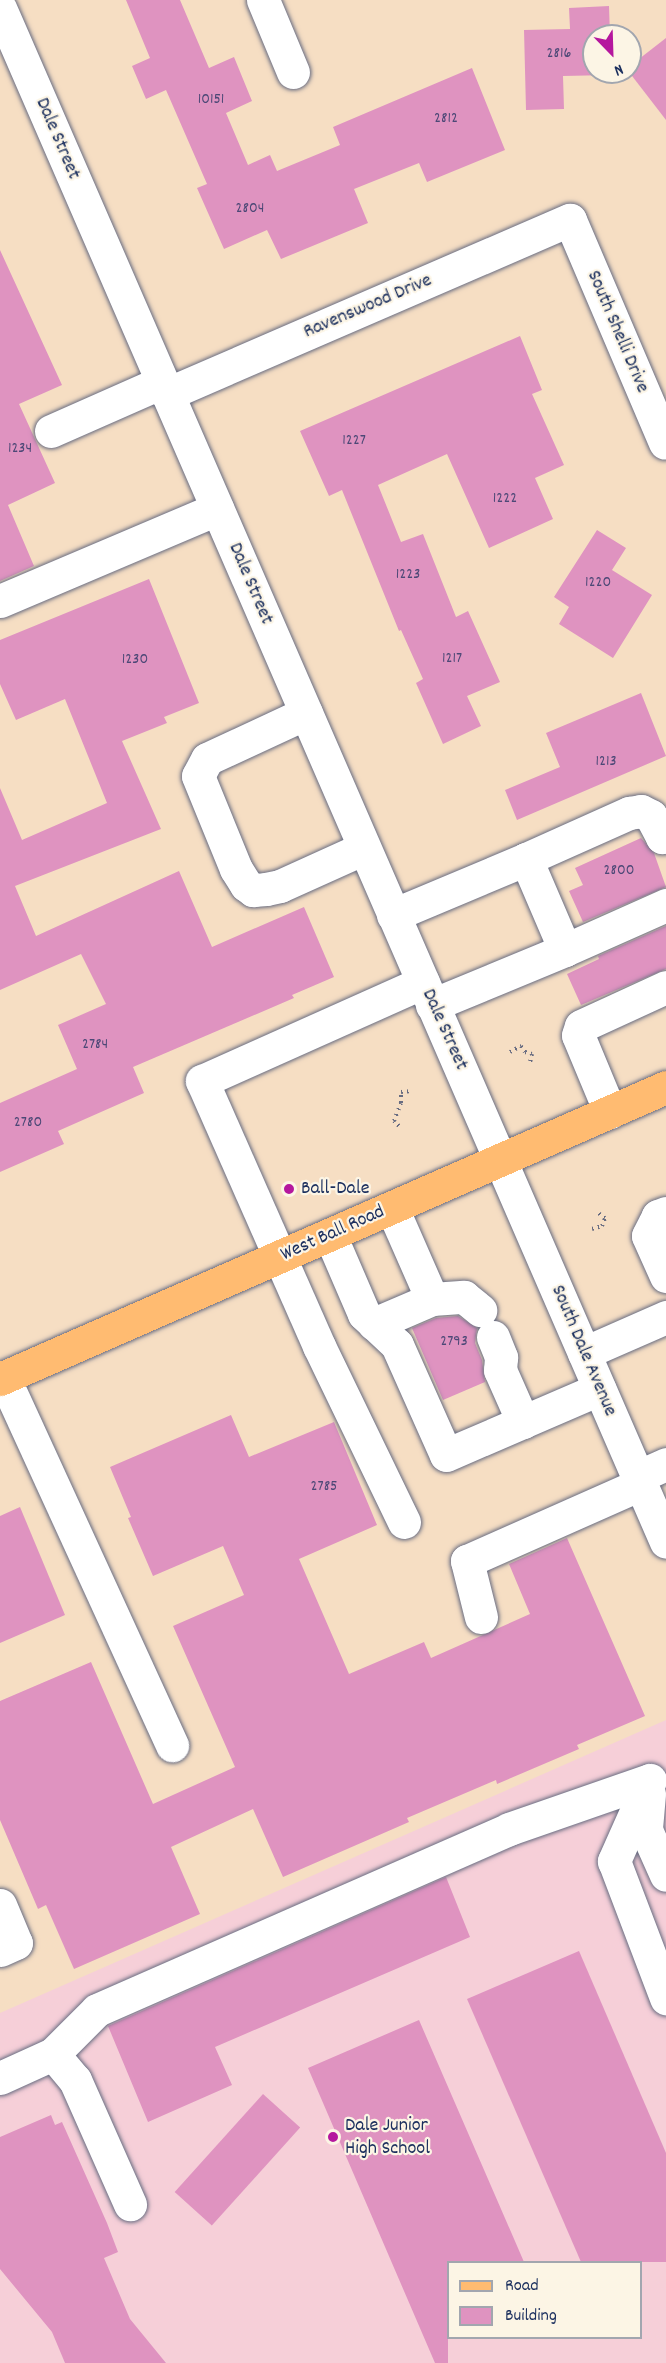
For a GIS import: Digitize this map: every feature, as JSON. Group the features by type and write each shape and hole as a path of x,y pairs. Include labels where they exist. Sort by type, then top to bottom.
{"main road":[{"name":"West Ball Road","path":"2,1378 666,1087"}],"street":[{"path":"263,0 293,72"},
{"name":"Dale Street","path":"0,8 501,1161"},
{"name":"Ravenswood Drive","path":"51,431 165,388 570,220"},
{"name":"South Shelli Drive","path":"570,220 665,443"},
{"path":"0,601 217,508"},
{"path":"306,713 207,759 198,776 236,869 246,885 253,890 266,889 280,886 364,848"},
{"path":"393,915 629,813 641,811 651,816 665,839"},
{"path":"526,859 565,950"},
{"path":"404,1522 319,1346 202,1081 428,993 565,950 666,905"},
{"path":"610,1112 578,1035 581,1026 666,987"},
{"name":"South Dale Avenue","path":"501,1161 599,1389 648,1475 666,1542"},
{"path":"392,1208 432,1299"},
{"path":"666,1213 658,1216 648,1236 666,1276"},
{"path":"330,1235 364,1314 398,1345 446,1455 599,1389"},
{"path":"374,1324 432,1299 464,1298 487,1324 501,1357 500,1370 523,1422"},
{"path":"584,1353 666,1317"},
{"path":"2,1378 172,1745"},
{"path":"481,1617 467,1562 648,1475"},
{"path":"658,1773 646,1830 666,1875"},
{"path":"658,1773 614,1861 666,1998"},
{"path":"0,2078 53,2054 97,2010 510,1829 658,1773"},
{"path":"0,1905 16,1943 0,1950"},
{"path":"53,2054 75,2080 130,2204"}],"path":[{"path":"510,1052 521,1046 525,1052 532,1054 530,1063"},
{"path":"399,1126 394,1121 401,1103 401,1092 412,1090"},
{"path":"592,1229 602,1226 605,1218 598,1213"}],"shaded area":[{"name":"Dale Junior High School","path":"666,1720 666,2363 0,2363 0,2013"}],"building":[{"path":"126,0 180,0 209,68 234,57 252,101 226,113 248,165 270,155 277,171 340,145 333,127 472,68 505,150 427,182 419,163 354,189 368,223 281,259 267,230 224,249 197,188 207,184 166,90 146,99 132,66 150,58"},
{"path":"609,6 610,24 582,24 582,76 563,76 564,109 526,110 524,30 570,29 569,8"},
{"path":"666,38 666,120 638,84 642,84 642,57"},
{"path":"0,250 62,385 19,404 55,483 8,505 34,566 0,581"},
{"path":"520,336 542,390 532,394 564,465 535,478 553,519 489,548 447,454 378,485 401,542 423,534 456,617 468,611 500,682 467,696 481,726 443,744 416,683 423,679 401,630 399,631 342,490 329,496 300,431"},
{"path":"597,530 626,548 612,570 652,595 613,658 559,624 569,607 554,597"},
{"path":"149,579 199,703 164,717 167,723 122,741 161,829 15,886 36,936 179,871 212,947 304,907 334,977 292,995 294,998 133,1067 144,1093 58,1131 64,1144 0,1172 0,1103 77,1069 58,1025 106,1004 81,954 0,990 0,788 22,840 107,803 65,699 16,720 0,684 0,640"},
{"path":"641,693 666,756 517,820 505,790 560,767 546,733"},
{"path":"641,838 654,853 666,887 583,922 569,891 583,885 575,868"},
{"path":"666,926 666,969 581,1005 567,974 599,959 598,956"},
{"path":"458,1316 477,1328 475,1343 482,1360 485,1382 443,1400 412,1328 436,1318"},
{"path":"231,1415 249,1457 334,1422 377,1525 299,1559 349,1674 424,1642 431,1658 530,1614 509,1564 567,1538 645,1716 577,1745 579,1749 497,1784 496,1780 407,1818 409,1822 283,1877 253,1809 171,1847 200,1914 74,1969 46,1905 38,1909 0,1820 0,1701 91,1662 153,1804 235,1767 173,1626 244,1595 223,1546 153,1576 128,1518 131,1517 110,1467"},
{"path":"20,1507 65,1615 0,1643 0,1516"},
{"path":"446,1877 470,1937 215,2047 232,2085 148,2122 108,2026"},
{"path":"579,1951 666,2153 666,2262 581,2261 467,1999"},
{"path":"419,2020 524,2261 447,2261 448,2363 435,2363 308,2068"},
{"path":"263,2094 300,2127 212,2226 175,2192"},
{"path":"51,2115 55,2125 62,2122 107,2223 118,2252 104,2258 130,2319 166,2363 65,2363 52,2332 0,2269 0,2137"}],"place":[{"name":"Ball-Dale","path":"289,1189"},
{"name":"Dale Junior High School","path":"333,2137"}]}
